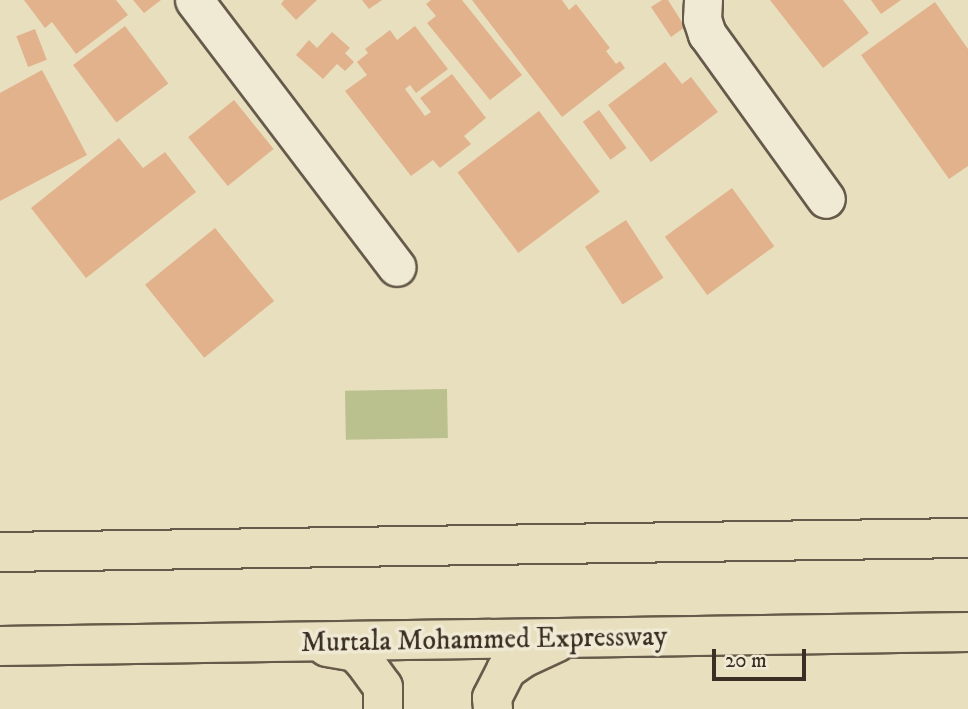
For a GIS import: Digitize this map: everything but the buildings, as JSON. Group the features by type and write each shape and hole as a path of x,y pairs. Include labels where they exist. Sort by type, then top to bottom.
{"highway":[{"path":"0,552 968,538"},
{"name":"Murtala Mohammed Expressway","path":"0,646 563,640 968,632"},
{"path":"493,709 492,698 506,670 523,658 563,640"},
{"path":"304,642 355,652 383,687 383,709"}],"street":[{"path":"194,0 397,267"},
{"path":"703,0 702,19 707,34 826,199"}],"green space":[{"path":"447,389 448,438 346,440 345,391"}]}
